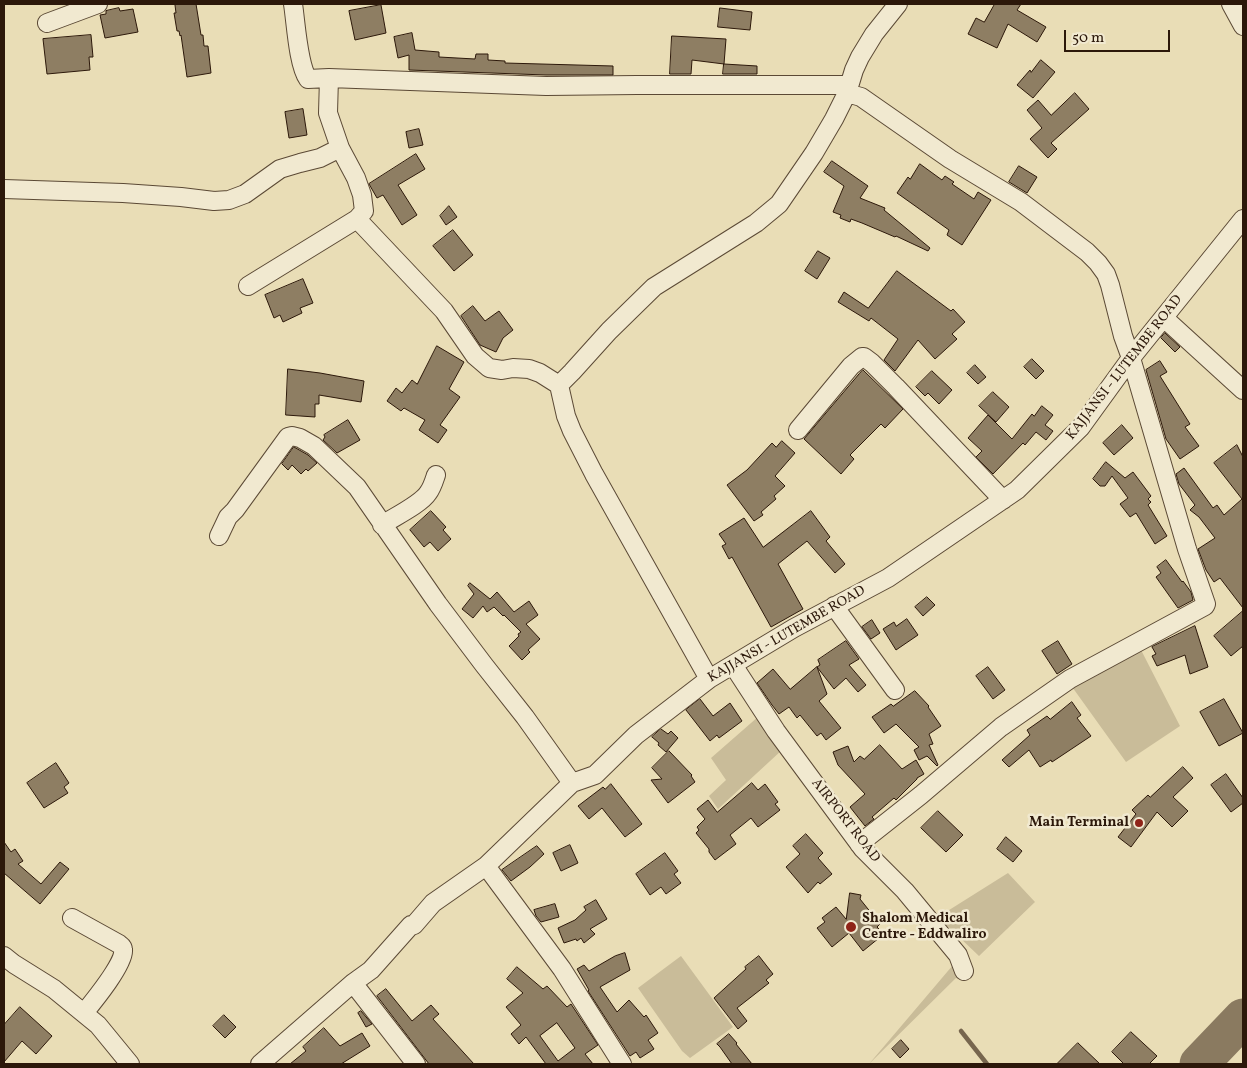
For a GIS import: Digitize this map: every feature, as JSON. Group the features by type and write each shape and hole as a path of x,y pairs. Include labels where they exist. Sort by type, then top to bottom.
{"street":[{"path":"47,23 98,4"},
{"path":"293,4 301,61 308,79 329,78 546,86 843,85 950,159 1021,202 1087,252 1106,274 1187,549 1206,602 1205,606 1070,679 1000,727 921,795 859,844"},
{"path":"559,384 654,287 756,223 780,204 814,154 834,119 860,58 874,34 898,4"},
{"path":"1231,4 1243,26"},
{"path":"248,286 357,219 364,212 362,195 356,178 340,148 328,113 329,78"},
{"path":"4,189 122,193 214,201 230,200 245,194 280,169 320,158 340,148"},
{"path":"357,219 444,311 475,356 489,368 502,370 513,368 529,369 559,384 566,416 572,431 594,474 709,679"},
{"name":"KAJJANSI - LUTEMBE ROAD","path":"260,1064 353,983 371,970 411,925 414,926 433,903 486,866 572,783 595,775 636,735 709,679 794,628 888,578 1017,490 1081,427 1131,358 1243,219"},
{"path":"1164,318 1243,390"},
{"path":"798,430 852,366 864,357 896,387 1003,500"},
{"path":"219,536 228,517 290,436 300,438 309,443 332,462 357,487 438,604 525,717 572,783"},
{"path":"382,524 420,502 429,491 436,475"},
{"path":"834,606 895,690"},
{"name":"AIRPORT ROAD","path":"733,665 776,731 859,844 905,891 958,955 964,971"},
{"path":"486,866 562,969 622,1064"},
{"path":"72,918 119,944 123,950 120,960 103,990 84,1013"},
{"path":"4,956 54,989 84,1013 98,1025 130,1064"},
{"path":"353,983 416,1064"}],"shaded area":[{"path":"1140,648 1180,726 1126,762 1070,684"},
{"path":"759,716 782,750 718,809 709,796 726,780 711,758"},
{"path":"1008,873 1035,902 979,956 938,917"},
{"path":"681,956 733,1027 690,1058 682,1051 638,988"},
{"path":"953,965 960,974 869,1064"}],"building":[{"path":"196,4 204,46 208,46 211,73 187,77 181,35 177,31 174,13 176,13 175,5"},
{"path":"995,4 1021,4 1017,10 1046,27 1037,42 1008,24 997,48 968,34 976,18 984,22"},
{"path":"381,5 386,33 355,40 349,11"},
{"path":"119,8 120,11 133,9 138,32 105,38 100,15 106,14 106,11"},
{"path":"720,8 752,12 750,30 718,27"},
{"path":"412,33 415,50 439,52 439,57 475,59 476,54 488,54 488,60 505,61 505,63 613,66 613,75 546,75 409,70 409,55 398,58 394,37"},
{"path":"91,35 93,57 89,57 90,70 47,74 43,39"},
{"path":"672,36 726,39 724,64 692,60 691,74 670,74"},
{"path":"1041,60 1055,72 1033,98 1017,85"},
{"path":"724,64 757,66 757,74 723,74"},
{"path":"1075,93 1089,109 1051,143 1057,149 1048,158 1030,139 1042,128 1027,110 1038,100 1051,115"},
{"path":"303,109 307,135 289,138 285,112"},
{"path":"419,129 423,145 409,148 406,132"},
{"path":"416,154 425,169 398,185 417,215 402,225 383,195 377,198 369,184"},
{"path":"832,161 868,186 860,198 885,208 884,210 930,248 928,251 862,223 851,219 850,222 840,218 841,215 833,212 844,186 824,172"},
{"path":"920,164 942,180 945,176 954,182 952,184 974,199 978,192 991,200 962,245 947,235 949,230 897,193"},
{"path":"1019,166 1037,177 1027,193 1009,182"},
{"path":"449,206 457,217 446,225 440,216"},
{"path":"453,230 473,255 454,271 433,246"},
{"path":"818,251 830,258 817,279 805,271"},
{"path":"897,271 951,311 953,309 965,322 952,334 957,339 935,359 918,340 895,371 884,360 898,339 871,318 869,321 838,302 844,292 868,308"},
{"path":"303,279 313,303 300,308 302,313 283,322 280,315 274,318 265,295"},
{"path":"473,306 485,321 499,311 513,330 503,338 496,352 480,345 461,316"},
{"path":"1165,333 1180,347 1175,352 1161,338"},
{"path":"437,346 464,362 449,389 460,397 440,425 447,430 438,443 419,430 425,420 404,408 401,411 387,401 396,388 402,393 412,380 417,384"},
{"path":"1032,359 1044,371 1036,379 1024,367"},
{"path":"1160,361 1167,372 1160,376 1190,424 1185,427 1199,446 1180,459 1166,439 1146,370"},
{"path":"975,365 986,377 978,384 967,373"},
{"path":"288,369 364,381 361,402 319,395 319,404 315,404 315,417 286,415"},
{"path":"863,370 903,409 885,428 881,424 850,455 854,459 841,474 804,439"},
{"path":"932,371 952,390 939,404 928,393 925,396 916,387"},
{"path":"993,392 1009,407 996,422 979,406"},
{"path":"1042,406 1053,415 1045,425 1053,431 1046,440 1036,432 1025,445 1023,443 993,474 976,457 982,451 968,438 988,415 1012,439 1032,414 1034,416"},
{"path":"348,420 360,440 337,453 323,440 324,435"},
{"path":"1122,425 1133,438 1114,455 1103,443"},
{"path":"782,441 795,453 775,476 785,486 774,496 776,499 761,512 763,515 754,521 727,485 747,470 772,443 776,447"},
{"path":"1237,445 1243,457 1243,608 1220,578 1214,582 1206,570 1198,549 1215,538 1199,517 1190,510 1195,505 1179,484 1176,474 1184,468 1213,508 1217,505 1224,515 1242,499 1214,463"},
{"path":"294,447 317,463 301,474 292,465 288,470 282,464"},
{"path":"1106,462 1125,478 1133,472 1151,496 1148,499 1151,502 1148,505 1167,536 1155,544 1136,513 1130,517 1120,504 1128,498 1112,476 1105,486 1100,486 1093,479"},
{"path":"431,511 446,527 443,530 451,539 438,551 430,542 424,547 410,530"},
{"path":"811,511 830,537 826,541 845,564 835,573 807,541 778,564 803,609 771,627 732,557 729,559 722,546 726,544 719,534 744,518 763,547"},
{"path":"1166,560 1191,592 1193,600 1178,608 1156,577 1161,573 1157,567"},
{"path":"470,583 490,599 497,592 514,612 529,601 538,615 526,624 540,639 528,650 530,652 522,660 509,646 521,632 504,615 494,607 487,612 483,606 473,618 462,609 474,594 468,586"},
{"path":"927,597 935,605 923,616 915,607"},
{"path":"1243,611 1243,646 1231,656 1214,636"},
{"path":"907,619 918,635 896,650 883,629 894,622 896,626"},
{"path":"872,620 880,633 871,639 862,627"},
{"path":"1195,626 1208,667 1190,674 1185,655 1157,666 1152,656 1156,654 1152,647"},
{"path":"846,641 859,659 849,665 866,685 858,692 846,678 834,689 817,667 820,665 818,660"},
{"path":"1058,641 1072,664 1057,674 1042,651"},
{"path":"817,667 827,694 819,701 841,728 826,740 821,733 817,736 800,715 797,718 789,707 779,714 757,683 773,669 790,689"},
{"path":"988,667 1005,690 993,699 976,676"},
{"path":"915,691 929,706 941,726 929,734 933,744 929,745 937,766 927,756 919,760 914,750 919,747 896,724 884,733 872,717"},
{"path":"700,699 713,716 730,703 742,721 719,738 717,735 710,741 686,710"},
{"path":"1224,699 1243,733 1219,746 1200,712"},
{"path":"1072,702 1081,715 1077,718 1091,736 1052,762 1051,760 1040,767 1029,750 1009,767 1002,760 1030,735 1027,730 1047,716 1050,719"},
{"path":"661,729 668,734 671,731 678,738 666,752 652,737"},
{"path":"880,745 902,769 916,760 924,774 917,778 896,800 894,798 872,817 874,819 865,826 850,807 865,794 838,765 833,752 848,746 854,762 860,756 864,759"},
{"path":"669,751 692,775 695,782 668,803 651,780 662,779 652,768"},
{"path":"56,763 69,783 64,787 68,793 44,808 27,783"},
{"path":"1183,767 1193,778 1173,797 1188,811 1172,827 1157,812 1131,847 1118,837 1136,814 1132,810 1148,795 1150,797"},
{"path":"1226,774 1243,798 1243,803 1231,812 1211,785"},
{"path":"752,783 758,790 765,784 778,802 775,804 780,810 758,827 751,818 730,835 736,844 715,860 696,833 699,830 697,827 705,819 697,809 708,800 717,812"},
{"path":"611,784 642,824 625,837 602,808 589,819 578,806 603,787 605,789"},
{"path":"938,811 963,835 946,852 921,828"},
{"path":"806,834 823,853 818,858 832,874 820,884 818,882 808,893 786,867 800,854 793,846"},
{"path":"1006,837 1022,851 1013,862 997,849"},
{"path":"4,842 11,852 15,849 23,861 18,864 41,884 60,862 69,869 40,904 4,873"},
{"path":"570,845 578,863 561,871 553,853"},
{"path":"537,846 544,854 511,881 502,870"},
{"path":"665,853 678,871 674,874 681,883 666,894 661,887 650,895 636,874"},
{"path":"850,893 861,895 860,899 880,924 877,927 881,931 876,935 879,938 863,951 849,933 832,947 817,928 825,922 822,918 836,907 846,919"},
{"path":"596,900 607,919 590,929 595,934 584,943 581,938 577,941 576,939 564,943 558,928 575,920 586,910 584,907"},
{"path":"555,904 559,917 541,922 534,910"},
{"path":"625,953 630,970 600,987 617,1012 629,1000 644,1017 646,1015 658,1033 648,1040 654,1049 640,1058 636,1052 630,1056 588,991 577,969 584,965 589,971 615,956"},
{"path":"759,956 773,974 766,980 769,983 737,1008 747,1021 738,1029 714,998 746,969 745,967"},
{"path":"517,967 543,989 547,986 567,1007 571,1004 598,1045 585,1054 593,1064 546,1064 526,1037 519,1044 511,1034 521,1025 506,1007 523,993 507,979","holes":["557,1023 575,1048 558,1061 540,1036"]},
{"path":"386,989 412,1021 431,1005 439,1014 433,1019 474,1064 429,1064 377,996"},
{"path":"20,1007 52,1036 36,1054 22,1041 4,1062 4,1025"},
{"path":"361,1011 372,1024 366,1027 358,1013"},
{"path":"224,1015 236,1027 225,1038 213,1026"},
{"path":"324,1028 340,1046 362,1033 370,1046 341,1064 290,1064 306,1051 303,1047"},
{"path":"1131,1032 1157,1056 1149,1064 1124,1064 1112,1052"},
{"path":"729,1034 752,1064 732,1064 717,1044"},
{"path":"901,1040 909,1049 900,1058 892,1049"},
{"path":"1078,1043 1100,1064 1057,1064"}],"waterway":[{"path":"961,1031 987,1064"}],"taxiway":[{"path":"1199,1064 1243,1018"}],"place":[{"name":"Main Terminal","path":"1139,823"},
{"name":"Shalom Medical Centre - Eddwaliro","path":"851,927"}]}
